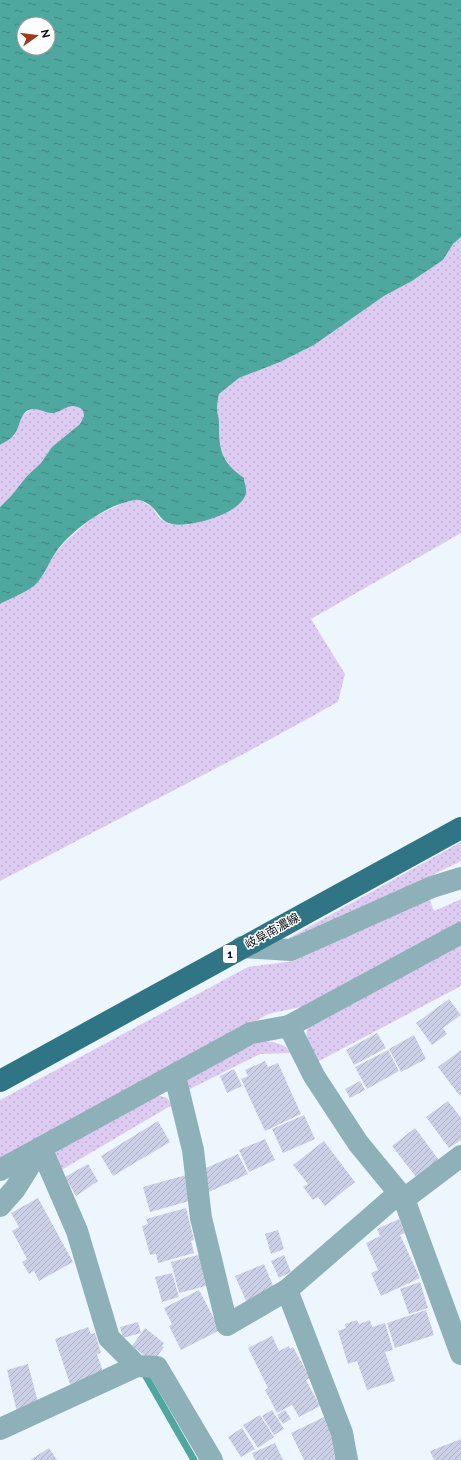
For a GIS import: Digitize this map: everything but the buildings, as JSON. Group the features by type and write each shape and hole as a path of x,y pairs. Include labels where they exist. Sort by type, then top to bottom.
{"main road":[{"name":"岐阜南濃線","path":"0,1081 461,828"}],"street":[{"path":"242,947 291,950 432,887 461,878"},
{"path":"0,1170 175,1076 251,1033 289,1026 461,933"},
{"path":"289,1026 314,1076 358,1143 401,1196 461,1354"},
{"path":"175,1076 193,1150 201,1218 227,1325 287,1290 401,1196 461,1156"},
{"path":"0,1206 15,1189 41,1148"},
{"path":"41,1148 77,1231 109,1338 137,1366"},
{"path":"287,1290 342,1433 347,1460"},
{"path":"0,1429 137,1366 157,1367 212,1460"}],"shaded area":[{"path":"461,237 461,533 311,619 345,674 338,702 251,750 0,881 0,604 35,585 57,551 92,518 123,503 138,499 152,507 160,519 170,524 186,525 221,515 246,493 244,478 230,466 221,447 217,409 219,394 239,378 280,362 314,345 384,296 412,281 443,260 453,244"},
{"path":"69,406 77,406 83,410 84,416 80,424 52,447 41,463 27,476 0,507 0,445 14,436 23,415 31,409 40,409 53,413"},
{"path":"461,842 461,861 293,943 289,938"},
{"path":"429,898 434,911 461,899 461,923 315,1004 268,1014 165,1072 0,1161 0,1100 248,967 294,961"},
{"path":"461,941 461,986 317,1062 307,1038 310,1022"},
{"path":"255,1040 280,1044 285,1046 291,1053 260,1054 182,1093 184,1079"},
{"path":"154,1094 167,1098 172,1105 58,1172 54,1154 60,1147"}],"water":[{"path":"0,0 461,0 461,237 453,244 443,260 412,281 384,296 314,345 280,362 239,378 219,394 217,409 222,453 230,466 244,478 246,493 242,501 235,507 214,518 180,525 168,523 160,517 151,506 140,500 125,502 114,506 92,519 71,535 56,552 41,577 32,588 0,604 0,507 27,476 41,463 52,447 80,424 84,416 83,410 79,407 71,406 54,413 35,409 28,410 22,416 16,433 9,440 0,445"}],"waterway":[{"path":"144,1373 194,1460"}]}
